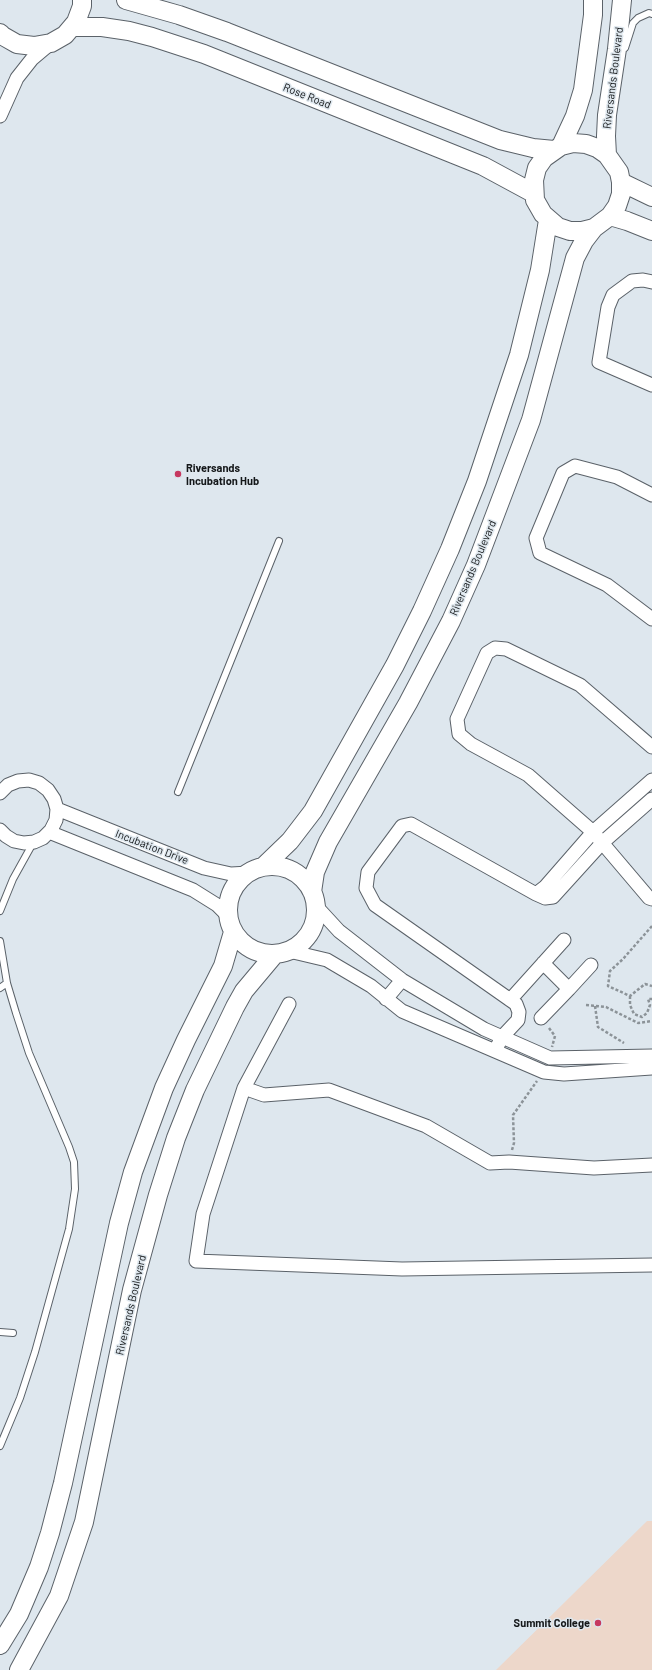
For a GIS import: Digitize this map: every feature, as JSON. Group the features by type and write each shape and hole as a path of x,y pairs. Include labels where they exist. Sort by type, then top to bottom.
{"street":[{"path":"0,116 17,78 32,59 51,43 65,35 72,27 76,22 82,6 82,0"},
{"path":"126,0 179,15 227,32 500,140 533,148 558,148"},
{"path":"558,148 575,116 583,90 593,15 593,0"},
{"name":"Riversands Boulevard","path":"607,155 606,136 622,0"},
{"name":"Rose Road","path":"72,27 129,31 204,54 483,166 533,193"},
{"path":"0,33 18,44 34,46 51,43"},
{"path":"573,143 586,144 597,148 607,155 619,172 621,182 619,200 610,216 594,228 582,231 570,231 558,227 548,220 538,208 533,193 537,168 544,158 558,148 573,143"},
{"path":"621,182 652,197"},
{"path":"610,216 652,230"},
{"path":"0,1646 19,1614 39,1567 50,1533 119,1223 133,1172 164,1088 223,966 231,924 228,904 232,891 239,881 256,870 290,841 313,810 395,665 422,611 450,549 477,481 519,355 539,276 548,220"},
{"name":"Riversands Boulevard","path":"314,899 315,872 328,842 408,703 451,621 476,565 531,420 575,258 584,241 594,228"},
{"path":"652,282 643,280 632,281 613,295 608,307 599,362 652,385"},
{"path":"652,495 617,477 576,466 563,473 536,538 540,552 607,585 652,619"},
{"path":"652,747 580,685 506,649 495,648 487,653 457,719 459,734 471,744 528,776 593,832 649,898 652,899"},
{"path":"0,830 14,841 24,843 34,842 43,838 49,832 56,820 57,809 54,799 48,790 39,783 18,780 3,787"},
{"path":"536,894 545,887 593,832 652,780"},
{"path":"495,1051 502,1037 518,1020 519,1012 516,1004 375,905 366,888 368,872 402,826 411,824 536,894 545,898 553,897 602,843 652,799"},
{"name":"Incubation Drive","path":"57,809 204,868 231,874 256,870"},
{"path":"49,832 193,890 217,906 231,924 241,942 251,949 263,953 282,952 327,960 371,986 402,1011 544,1072 564,1074 652,1068"},
{"path":"256,870 278,867 292,871 304,880 314,899 339,931 402,980 484,1029 550,1058 652,1056"},
{"path":"282,952 301,943 310,932 315,919 314,899"},
{"path":"510,1000 564,940"},
{"name":"Riversands Boulevard","path":"19,1670 59,1596 84,1522 132,1290 160,1188 176,1138 195,1090 244,991 282,952"},
{"path":"543,963 569,989"},
{"path":"541,1018 591,965"},
{"path":"386,999 402,980"},
{"path":"289,1004 244,1088 203,1214 196,1261 402,1269 652,1265"},
{"path":"244,1088 264,1095 329,1090 426,1126 490,1163 509,1162 594,1168 652,1165"}],"lane":[{"path":"611,88 620,68 633,23 649,13 652,14"},
{"path":"178,792 279,541"},
{"path":"0,910 13,879 34,842"},
{"path":"0,941 7,983 29,1053 69,1146 74,1162 75,1189 69,1229 35,1352 20,1398 0,1446"},
{"path":"0,988 7,983"},
{"path":"0,1332 13,1334"}],"path":[{"path":"630,996 608,986 610,971 623,959 652,926"},
{"path":"630,996 645,984 652,986"},
{"path":"630,996 630,1005 634,1014 642,1017 647,1013 650,1005 648,999 652,999"},
{"path":"586,1005 606,1007 638,1023 652,1021"},
{"path":"595,1006 598,1027 624,1043 631,1043"},
{"path":"541,1018 555,1036 550,1058"},
{"path":"509,1162 514,1143 513,1115 544,1072"}],"shaded area":[{"name":"Summit College","path":"647,1521 652,1521 652,1670 496,1670"}],"place":[{"name":"Riversands Incubation Hub","path":"178,474"},
{"name":"Summit College","path":"598,1623"}]}
